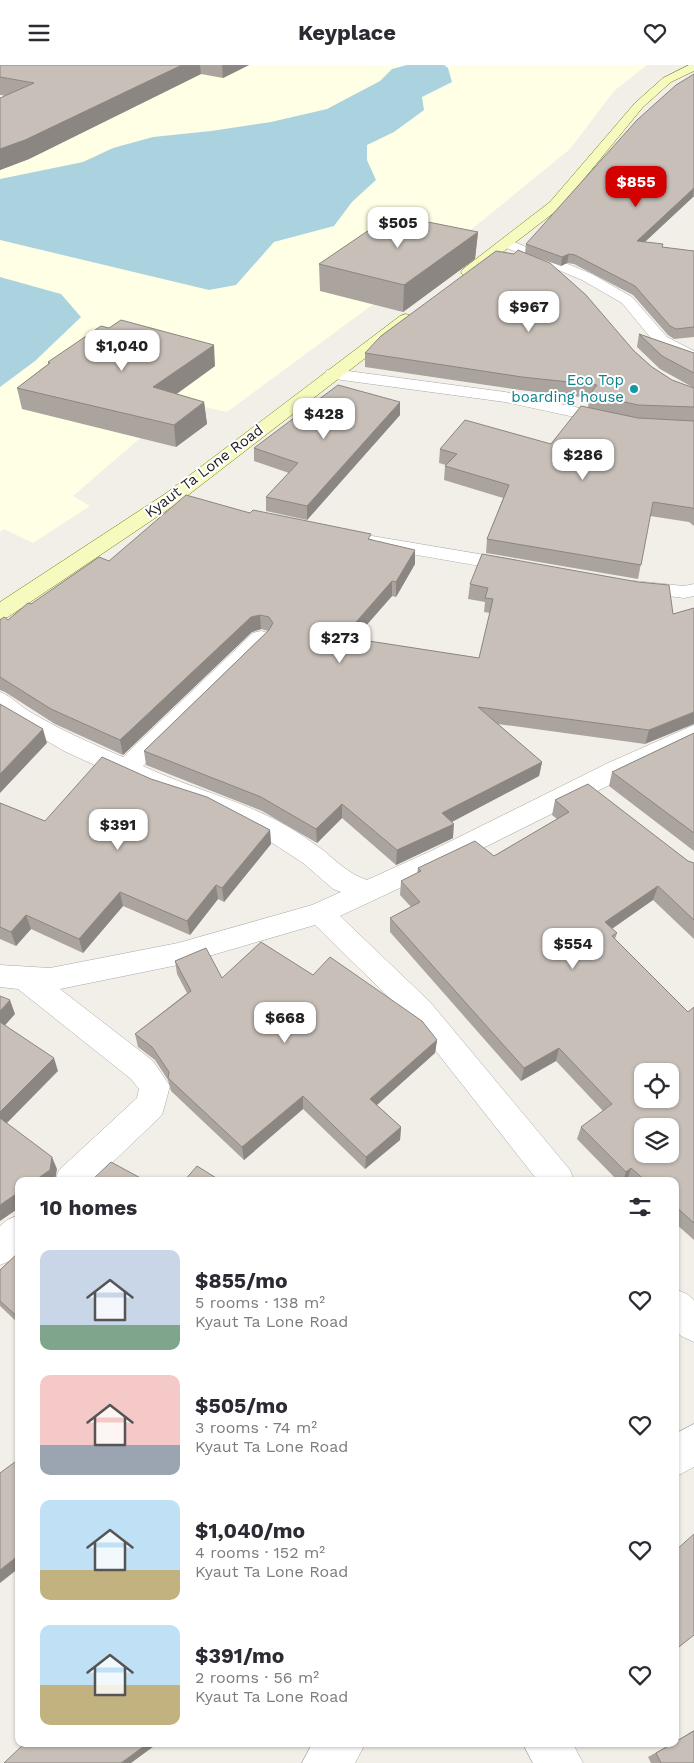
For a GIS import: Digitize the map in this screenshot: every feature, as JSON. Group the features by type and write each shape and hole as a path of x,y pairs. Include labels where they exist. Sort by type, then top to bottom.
{"main road":[{"path":"458,280 502,248 555,205 639,105 667,80 694,67"},
{"name":"Kyaut Ta Lone Road","path":"0,612 172,498 418,309"}],"street":[{"path":"502,248 554,271 583,293"},
{"path":"502,248 587,277 627,300 661,340 694,358"},
{"path":"333,374 505,397 626,423"},
{"path":"172,498 201,504"},
{"path":"357,539 531,569"},
{"path":"618,584 691,597"},
{"path":"126,767 261,638"},
{"path":"0,699 10,711 75,746 126,767 163,786 219,805 269,828 312,857 343,882 367,891"},
{"path":"14,978 50,980 178,954 320,913 440,858 586,784 694,733"},
{"path":"586,784 610,802"},
{"path":"320,913 420,1010 555,1177"},
{"path":"14,978 142,1070 155,1086 151,1105 75,1177"},
{"path":"0,1249 15,1235"},
{"path":"679,1310 694,1324"},
{"path":"679,1455 694,1443"},
{"path":"324,1763 341,1747"},
{"path":"548,1747 561,1763"}],"shaded area":[{"path":"0,65 647,65 614,91 570,149 440,255 227,412 182,402 73,496 90,506 33,543 4,529 0,532"}],"water":[{"path":"407,65 444,65 448,68 452,82 422,97 424,110 394,132 367,145 367,160 376,180 352,202 334,226 274,242 236,285 209,290 0,240 0,179 83,162 113,148 153,137 271,122 327,109 380,81 392,69"},
{"path":"0,277 61,294 81,317 35,361 0,387"}],"building":[{"path":"0,65 182,65 25,140 0,149 0,98 34,83 0,77"},
{"path":"694,74 694,188 637,241 663,244 662,247 694,251 694,327 676,329 670,326 635,286 575,255 569,254 562,257 526,244 637,120 676,85"},
{"path":"393,215 478,232 404,285 319,264 372,228"},
{"path":"518,250 550,263 586,295 634,351 652,367 672,380 694,388 694,407 638,405 590,394 597,385 522,377 365,353 381,336 496,251 514,254"},
{"path":"121,320 214,345 153,387 204,402 174,425 17,388 50,363 48,362 101,326 109,328"},
{"path":"639,334 694,353 694,373 662,356"},
{"path":"338,385 400,402 307,506 266,497 298,463 254,448"},
{"path":"581,406 638,418 694,421 694,509 653,502 641,565 487,539 509,485 445,466 457,454 440,449 465,420 551,444"},
{"path":"186,495 250,513 253,510 371,534 368,539 415,550 396,582 392,581 343,637 479,658 493,599 485,598 488,588 470,584 482,554 638,582 669,585 673,614 694,608 694,712 649,730 478,707 542,762 442,813 454,824 397,850 342,804 316,829 261,797 144,751 269,630 273,623 269,617 260,615 251,617 120,740 51,709 0,677 0,620 4,617 8,620 28,603 31,604 99,557 109,561"},
{"path":"0,704 43,729 0,774"},
{"path":"694,733 694,833 612,772"},
{"path":"102,757 151,779 207,797 270,830 222,888 216,885 187,921 120,892 79,939 26,915 11,932 0,927 0,803 45,821"},
{"path":"588,784 688,861 694,863 694,920 658,886 605,922 617,933 612,936 688,1012 694,1007 694,1223 679,1210 679,1177 641,1177 631,1168 626,1172 581,1127 612,1104 559,1048 524,1068 390,918 420,902 401,881 421,871 418,868 475,841 494,856 569,812 555,800"},
{"path":"261,942 313,975 330,957 422,1021 437,1040 370,1099 401,1127 366,1157 303,1096 242,1147 168,1078 169,1072 152,1047 135,1034 191,991 175,961 206,948 222,978"},
{"path":"0,996 10,1000 0,1011"},
{"path":"0,1022 54,1058 0,1112"},
{"path":"0,1118 52,1157 50,1170 40,1177 15,1177 15,1195 0,1205"},
{"path":"111,1162 139,1177 95,1177"},
{"path":"197,1166 215,1177 187,1177"},
{"path":"15,1256 15,1314 0,1301 0,1270"},
{"path":"15,1462 15,1558 0,1570 0,1473"},
{"path":"694,1534 694,1635 679,1647 679,1547"},
{"path":"694,1731 694,1763 661,1763 656,1753 667,1747 679,1747 679,1740"},
{"path":"21,1747 143,1747 121,1763 4,1763"}],"place":[{"name":"Eco Top boarding house","path":"634,389"}]}
